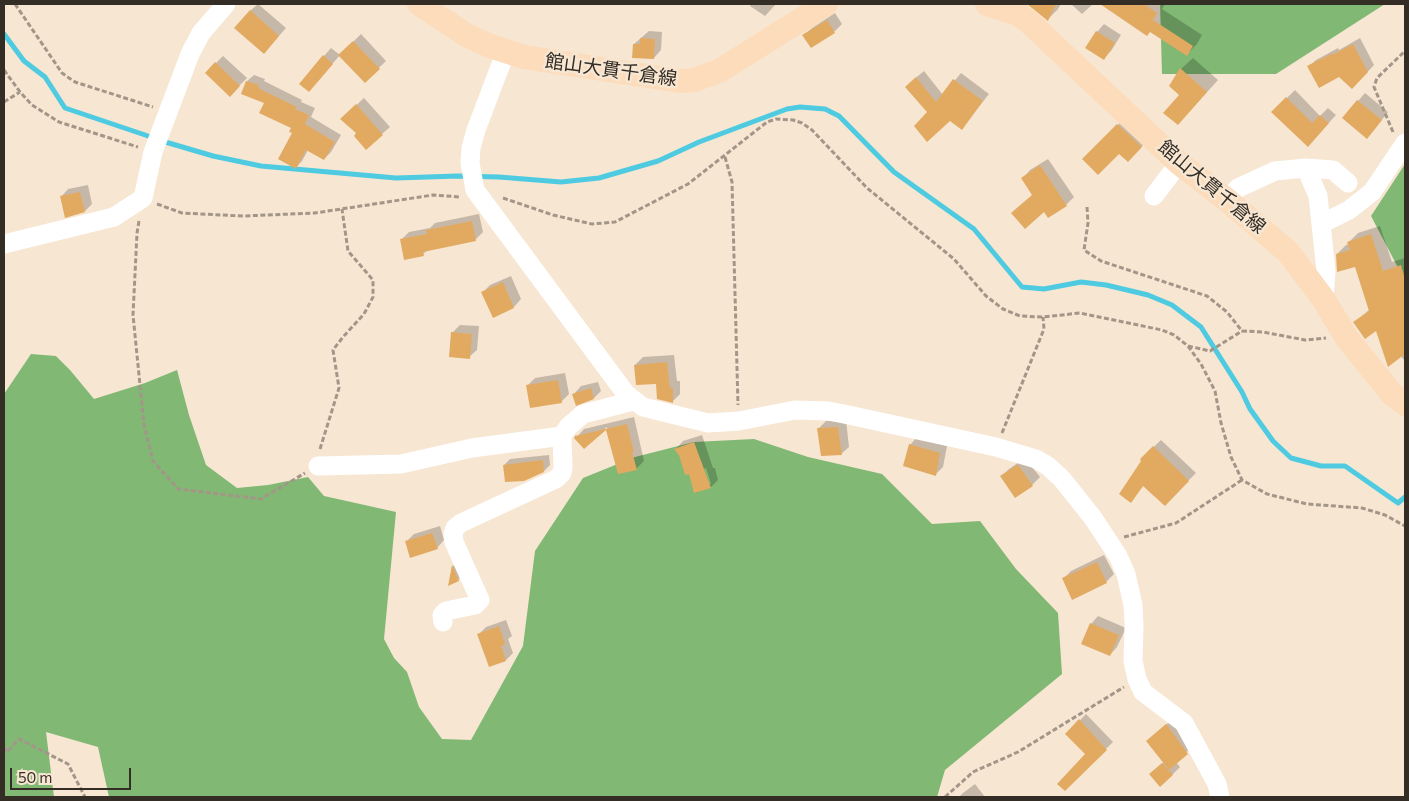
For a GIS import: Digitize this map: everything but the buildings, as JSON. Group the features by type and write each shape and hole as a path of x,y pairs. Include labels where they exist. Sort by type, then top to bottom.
{"main road":[{"name":"館山大貫千倉線","path":"419,4 468,36 506,52 524,57 680,81 694,80 719,71 826,4"},
{"name":"館山大貫千倉線","path":"987,4 1020,9 1030,23 1179,163 1288,252 1324,300 1346,337 1392,394 1405,404"}],"street":[{"path":"4,244 114,217 143,198 153,152 190,54 202,32 226,4"},
{"path":"506,52 476,130 470,163 475,190 626,394 642,406 708,423 739,421 795,410 828,411 996,447 1036,459 1048,466 1062,479 1093,518 1118,556 1126,574 1133,605 1133,662 1137,680 1143,692 1184,723 1217,784 1220,797"},
{"path":"1321,224 1349,210 1372,192 1403,146"},
{"path":"1154,196 1179,163"},
{"path":"1306,168 1318,196 1326,271 1324,300"},
{"path":"1226,200 1238,188 1275,171 1306,168 1333,170 1348,183"},
{"path":"443,622 442,615 446,611 475,605 480,600 454,542 452,534 455,528 556,479 563,468 562,436 568,427 583,414 633,401"},
{"path":"318,466 401,464 472,448 562,436"}],"path":[{"path":"15,4 62,73 68,78 75,82 168,112"},
{"path":"1403,146 1374,86 1377,78 1405,50"},
{"path":"4,70 32,105 59,122 153,152"},
{"path":"4,102 20,92"},
{"path":"342,209 348,251 372,280 372,297 364,314 343,336 333,350 339,388 321,447 318,466 261,499 178,488 152,462 144,425 133,315 137,233 143,198 182,213 243,216 315,213 433,195 466,198 475,190 592,224 615,222 688,184 725,157 767,122 776,119 793,120 802,123 812,130 867,188 954,259 986,296 1003,309 1020,316 1043,317 1080,313 1162,330 1174,335 1188,346 1201,364 1215,392 1221,423 1231,457 1242,480 1267,494 1308,504 1362,508 1385,515 1405,526"},
{"path":"725,157 732,182 739,421"},
{"path":"1087,207 1088,223 1084,250 1101,261 1207,296 1227,312 1242,331"},
{"path":"996,447 1044,329 1043,317"},
{"path":"1188,346 1210,351 1242,331 1263,332 1305,340 1346,337"},
{"path":"1109,542 1145,530 1176,523 1242,480"},
{"path":"945,797 973,772 1018,752 1137,680"},
{"path":"4,748 7,752 19,739 68,764 85,797"}],"green space":[{"path":"1160,4 1385,4 1276,74 1162,74"},
{"path":"1405,164 1405,281 1371,216"},
{"path":"31,354 56,356 94,399 145,383 177,370 189,415 206,465 237,488 268,485 308,477 324,496 396,512 384,639 394,658 407,672 419,707 442,739 471,740 523,646 535,551 583,478 635,457 694,442 754,439 808,457 882,474 932,524 980,521 1016,569 1058,613 1062,674 945,770 937,797 109,797 98,747 46,732 54,797 4,797 4,394"}],"waterway":[{"path":"4,34 24,61 45,77 65,108 154,138"},
{"path":"162,141 213,156 261,166 396,178 458,176 561,182 599,178 658,161 699,142 787,109 800,107 825,109 839,116 894,172 974,229 1022,287 1044,289 1081,282 1106,285 1148,295 1172,305 1201,327 1242,392 1250,409 1273,441 1291,458 1321,466 1345,466 1398,503 1405,497"}]}
